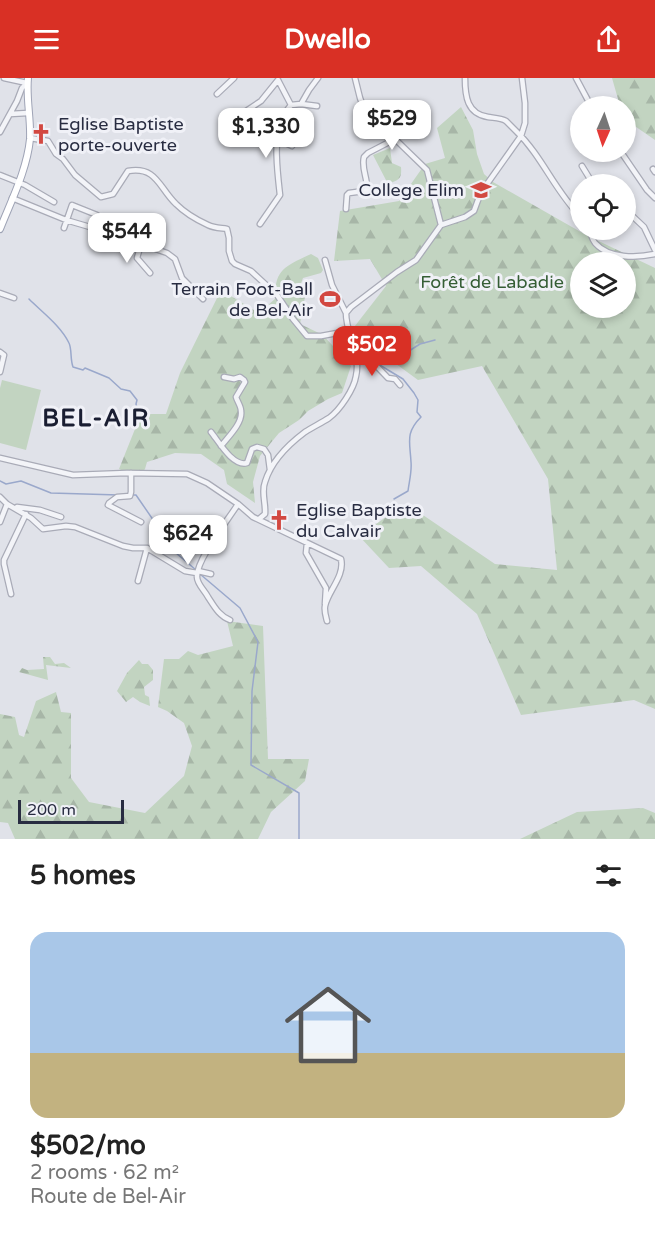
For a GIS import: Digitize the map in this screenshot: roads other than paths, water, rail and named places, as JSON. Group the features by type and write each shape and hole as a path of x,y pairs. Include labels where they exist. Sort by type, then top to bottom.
{"main road":[{"path":"0,229 21,175 30,138 27,81"}],"street":[{"path":"0,132 27,81 4,78"},
{"path":"217,94 234,78"},
{"path":"301,104 318,78"},
{"path":"355,78 367,117 395,139 427,170 441,225"},
{"path":"465,78 465,96 472,109 481,116 504,120 521,136 532,147 570,206"},
{"path":"346,313 416,260 441,225 465,217 474,211 487,184 521,136 525,123 522,78"},
{"path":"576,78 586,96"},
{"path":"231,121 261,101 277,79 291,105"},
{"path":"291,105 317,106"},
{"path":"260,224 280,195 277,139 280,122 291,105"},
{"path":"10,114 28,112"},
{"path":"30,138 48,141 56,154 63,159 75,175 101,197 113,194 128,171 144,171 154,176 176,204 210,226 227,229 232,261 251,271 277,295 307,336 348,331"},
{"path":"277,139 292,146"},
{"path":"346,209 349,193 367,190 367,181 362,168 364,157 395,139"},
{"path":"628,162 655,198"},
{"path":"582,166 587,174"},
{"path":"0,175 54,202"},
{"path":"12,198 66,220 166,253 175,258 182,278 203,299"},
{"path":"64,228 72,205 97,214"},
{"path":"594,240 596,244 618,255 633,256 655,252 644,227 636,219"},
{"path":"141,244 137,258 150,273"},
{"path":"259,519 265,514 264,485 270,470 305,432 331,417 343,403 356,376 356,351 348,331 346,313 332,285 325,260"},
{"path":"0,293 14,298"},
{"path":"356,351 364,353 388,378 395,378 400,385"},
{"path":"0,352 4,355 0,372"},
{"path":"221,446 241,418 242,412 236,397 245,382 240,377 234,379 224,377"},
{"path":"211,432 235,461 243,465 247,464 252,449 257,447 264,449 268,456 270,470"},
{"path":"0,458 73,475 187,474 207,483 253,517 341,561 338,580 325,607"},
{"path":"131,473 130,495 117,497 108,505 141,522"},
{"path":"0,496 7,504 26,514 43,529 75,527 123,546 147,548 185,571 211,574"},
{"path":"0,522 7,504"},
{"path":"230,620 221,615 213,605 198,581 198,572 202,560 238,504"},
{"path":"15,507 40,510 61,517"},
{"path":"11,594 4,560 26,514"},
{"path":"202,530 219,532"},
{"path":"307,543 306,553 326,588 327,621"},
{"path":"138,581 147,548"}],"waterway":[{"path":"29,299 66,337 70,345 73,367 83,370 85,368 109,378 121,389 130,391 137,400 138,412"},
{"path":"357,343 377,340 409,351 420,344 435,340"},
{"path":"378,364 403,379 418,400 417,412 421,417 413,428 410,438 411,469 408,491 394,499"},
{"path":"0,481 6,484 21,481 51,493 119,495"},
{"path":"132,495 136,495 176,553 196,570"},
{"path":"200,574 240,608 258,642 252,691 251,765 299,793 299,839"}],"place":[{"name":"Eglise Baptiste porte-ouverte","path":"41,134"},
{"name":"College Elim","path":"481,190"},
{"name":"Terrain Foot-Ball de Bel-Air","path":"330,299"},
{"name":"Eglise Baptiste du Calvair","path":"279,520"}],"district":[{"name":"BEL-AIR","path":"96,418"}],"park label":[{"name":"Forêt de Labadie","path":"492,282"}]}
